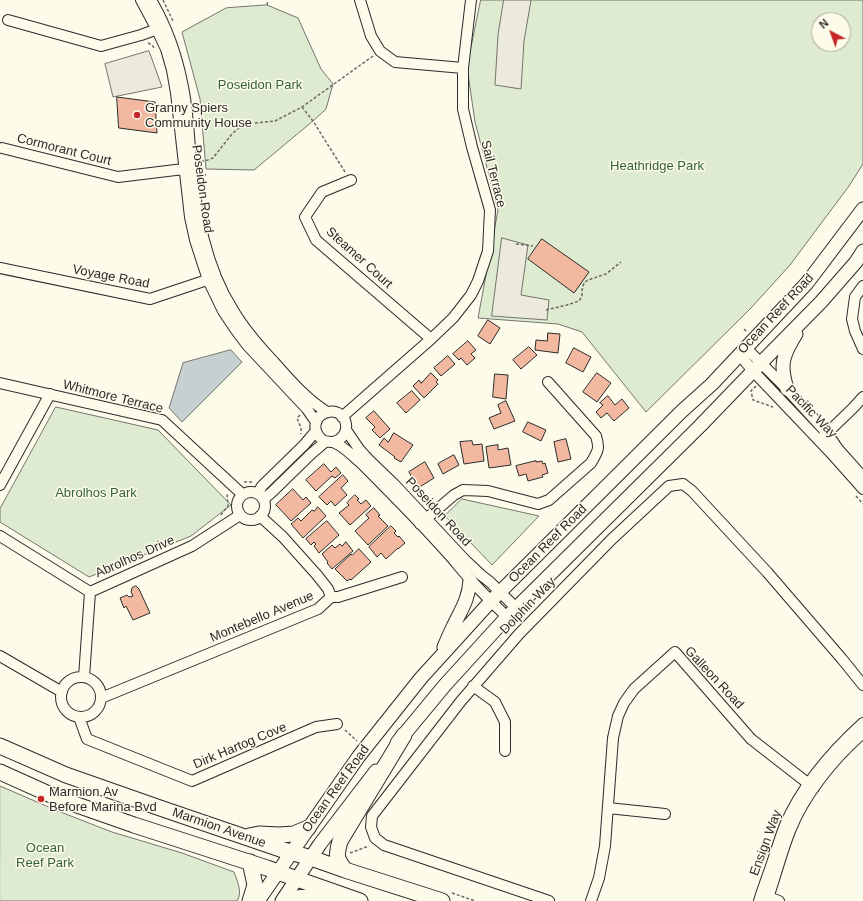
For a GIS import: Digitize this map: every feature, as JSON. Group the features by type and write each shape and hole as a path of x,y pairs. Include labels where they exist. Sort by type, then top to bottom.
{"highway":[{"path":"346,870 338,861 337,852 340,841 404,735"},
{"name":"Marmion Avenue","path":"0,746 66,775 160,808 442,901"},
{"name":"Marmion Avenue","path":"0,772 60,799 134,825 250,862 360,901"},
{"path":"244,836 259,834 294,834 308,828"},
{"path":"250,862 255,885 250,901"},
{"path":"283,901 303,897 336,901"}],"main road":[{"name":"Ocean Reef Road","path":"258,901 359,756 440,656 495,597 676,417 712,384 807,283 863,209"},
{"name":"Ocean Reef Road","path":"283,901 324,838 445,685 511,613 700,426 821,302 856,262 863,251"},
{"path":"787,389 782,369 783,364 789,346 806,317"},
{"path":"440,656 452,627 465,602 470,589 470,580"}],"street":[{"name":"Poseidon Road","path":"141,0 161,28"},
{"name":"Poseidon Road","path":"151,0 156,8 172,70 202,236 212,279 224,311 243,340 307,409 316,427"},
{"path":"360,0 372,36 380,51 396,62 463,68"},
{"name":"Sail Terrace","path":"342,417 453,318 471,295 478,281 488,251 490,210 463,109 463,68 471,0"},
{"path":"8,20 101,46 161,28"},
{"name":"Cormorant Court","path":"2,148 118,177 189,166"},
{"name":"Steamer Court","path":"351,180 322,192 305,217 316,240 431,339"},
{"name":"Voyage Road","path":"0,268 150,299 212,279"},
{"name":"Poseidon Road","path":"212,279 232,310 259,345 307,397 326,412"},
{"path":"863,286 855,297 852,319 855,331 863,349"},
{"name":"Pacific Way","path":"742,351 757,367 787,389 827,433 838,449 863,477"},
{"name":"Pacific Way","path":"757,367 763,381 832,453 863,489"},
{"name":"Whitmore Terrace","path":"0,382 162,420 242,494"},
{"path":"423,521 454,494 463,490 488,491 538,504 549,500 591,463 596,455 599,445 596,436 548,382"},
{"path":"0,485 50,394"},
{"path":"819,440 854,408 863,397"},
{"path":"326,412 320,416 316,427 304,445 262,486 261,496 265,509 260,516 249,520 240,515 236,508 236,504 242,494 251,491 261,496 271,493 311,454 329,442 342,438 346,430 346,423 342,417 335,412 326,412"},
{"path":"316,427 318,436 329,442"},
{"name":"Poseidon Road","path":"346,430 359,449 394,484 470,580 495,597 511,613"},
{"name":"Poseidon Road","path":"329,442 346,450 354,456 480,576 490,582 495,597"},
{"name":"Dolphin Way","path":"384,845 375,838 371,827 372,816 473,686 519,634 612,539 669,486 683,484 692,491 767,572 863,685"},
{"name":"Abrolhos Drive","path":"0,536 90,592 192,546 240,515"},
{"name":"Montebello Avenue","path":"101,698 318,609 331,597 328,589 317,575 283,537 260,516"},
{"path":"331,597 338,597 402,577"},
{"path":"84,677 90,592"},
{"name":"Galleon Road","path":"591,901 599,878 605,846 613,738 618,716 624,703 634,689 675,652 751,739 811,786"},
{"path":"0,656 62,692"},
{"path":"84,677 96,683 101,698 96,710 90,714 79,717 72,715 67,711 61,698 62,692 64,686 69,681 84,677"},
{"path":"473,686 495,702 505,722 505,751"},
{"name":"Dirk Hartog Cove","path":"79,717 87,739 192,781 316,727 337,724"},
{"name":"Ensign Way","path":"764,898 790,830 821,766 852,733 863,724"},
{"name":"Ensign Way","path":"811,786 863,733"},
{"path":"608,808 665,814"},
{"path":"384,845 549,901"},
{"path":"764,898 779,901"}],"path":[{"path":"267,5 268,0"},
{"path":"141,35 143,40 152,45 155,49"},
{"path":"189,166 213,158 232,134 243,124 275,121 302,107 380,51"},
{"path":"302,107 313,121 351,180"},
{"path":"516,244 533,246"},
{"path":"546,310 579,301 582,296 584,283 588,280 606,274 621,262"},
{"path":"750,391 753,400 773,407"},
{"path":"301,435 301,428 298,418 307,409"},
{"path":"219,518 228,506 227,492 233,486 237,483 258,482"},
{"path":"853,492 863,504"},
{"path":"337,724 357,741"},
{"path":"348,854 374,844 378,848 384,845"}],"green space":[{"name":"Heathridge Park","path":"481,0 863,0 863,164 849,186 790,265 750,309 646,412 582,332 558,324 478,318 498,210 475,122 467,67"},
{"name":"Poseidon Park","path":"267,5 298,18 321,69 333,84 326,109 254,170 206,169 200,99 182,32 226,8"},
{"name":"Abrolhos Park","path":"56,407 158,430 231,505 191,536 89,577 0,522 0,509"},
{"path":"462,499 539,516 492,565 445,516"},
{"name":"Ocean Reef Park","path":"0,786 112,832 182,853 234,872 239,886 239,898 237,901 0,901"}],"shaded area":[{"path":"504,0 531,0 524,41 521,89 495,85 498,35"},
{"path":"149,51 162,87 113,97 105,64"},
{"path":"502,238 528,245 521,295 549,300 547,320 492,316"},
{"path":"231,350 242,362 182,422 169,408 183,363"}],"building":[{"name":"Granny Spiers Community House","path":"117,97 155,102 157,133 119,128"},
{"path":"542,239 589,272 574,293 528,259"},
{"path":"488,320 500,328 490,344 478,336"},
{"path":"548,333 560,334 558,353 535,350 536,340 547,341"},
{"path":"468,341 476,350 471,354 475,358 467,365 461,358 459,360 453,354"},
{"path":"529,347 537,355 521,369 513,360"},
{"path":"574,348 591,357 583,372 566,363"},
{"path":"448,356 455,364 441,376 434,368"},
{"path":"431,373 438,380 436,382 438,384 424,398 413,386 419,380 421,383"},
{"path":"597,373 611,383 597,402 583,392"},
{"path":"495,374 508,375 506,399 493,397"},
{"path":"412,391 420,400 406,413 397,403"},
{"path":"608,396 615,405 622,399 629,408 614,421 607,413 601,418 596,412 603,405 600,403"},
{"path":"506,401 515,421 494,429 489,418 501,413 498,405"},
{"path":"374,411 390,429 380,438 372,430 375,427 366,418"},
{"path":"528,422 546,430 541,441 523,432"},
{"path":"394,433 413,445 401,462 379,445 384,438 388,442"},
{"path":"566,439 571,459 558,462 554,442"},
{"path":"472,441 473,445 482,444 484,461 464,464 460,442"},
{"path":"498,445 498,450 508,448 511,465 489,468 486,447"},
{"path":"454,455 459,465 443,474 438,464"},
{"path":"542,461 543,464 545,463 548,473 542,475 543,477 528,481 526,474 519,476 516,466"},
{"path":"425,462 434,478 418,488 409,472"},
{"path":"324,464 331,472 336,467 341,473 335,478 332,476 316,491 306,480"},
{"path":"343,475 348,481 341,488 347,495 335,506 331,501 327,505 319,497"},
{"path":"293,489 303,500 306,497 311,503 291,521 276,505"},
{"path":"355,495 361,504 366,500 371,506 350,525 339,513 349,505 347,503"},
{"path":"318,507 326,516 303,538 291,524 298,518 301,521 312,510 314,511"},
{"path":"374,508 380,515 378,516 388,526 368,545 355,531 369,518 366,515"},
{"path":"327,521 339,535 319,553 314,546 316,544 314,542 311,545 306,539"},
{"path":"391,526 396,531 394,533 405,543 386,559 381,553 377,557 369,547"},
{"path":"346,542 353,551 332,569 322,554 332,545 335,548 340,544 342,546"},
{"path":"359,549 371,562 351,580 350,579 347,581 335,569 351,554 352,555"},
{"path":"136,586 139,589 150,613 133,620 126,606 124,608 120,598 127,595 129,597 133,596 131,592 132,588"}],"place":[{"name":"Granny Spiers Community House","path":"137,115"},
{"name":"Marmion Av Before Marina Bvd","path":"41,799"}]}
